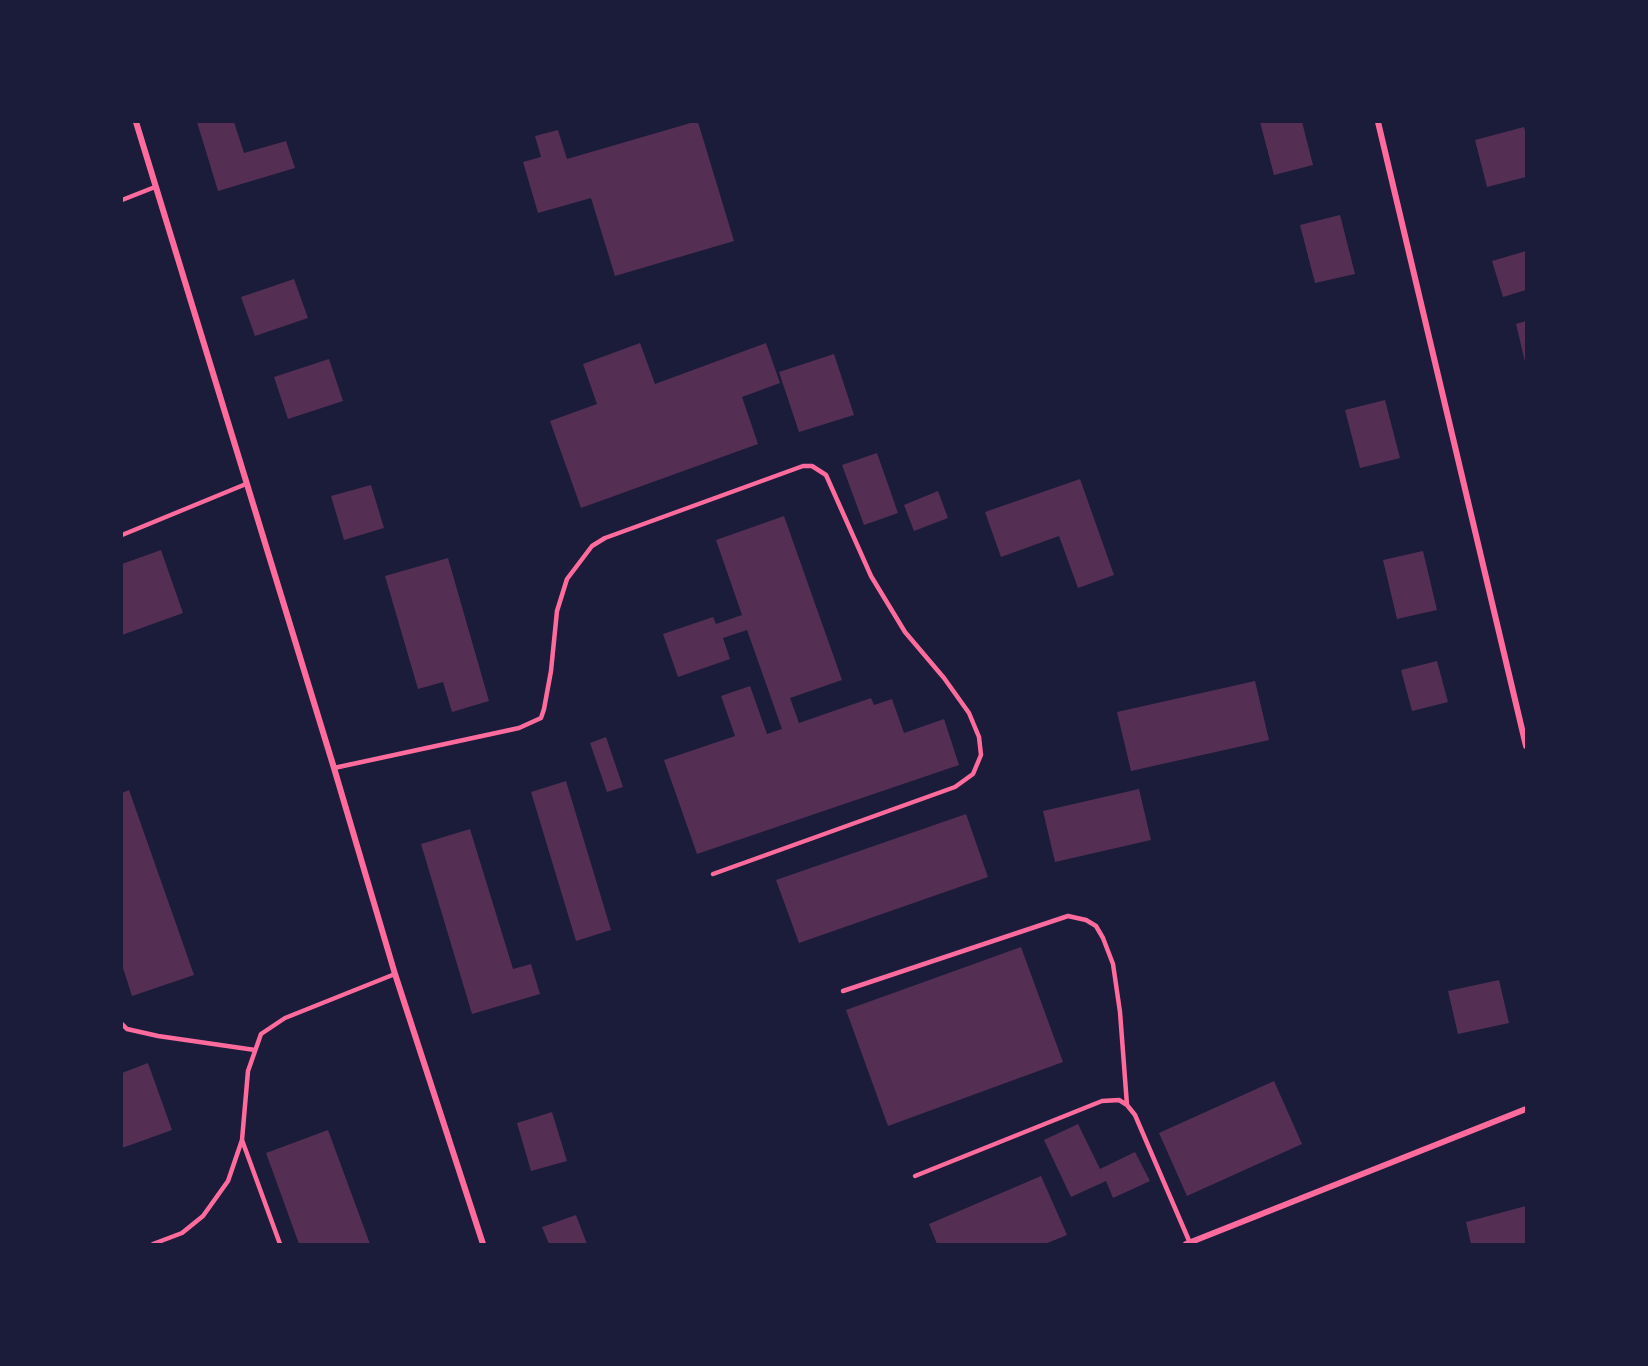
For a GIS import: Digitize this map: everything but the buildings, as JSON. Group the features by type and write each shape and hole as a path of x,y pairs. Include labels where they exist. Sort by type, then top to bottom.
{"street":[{"path":"136,122 395,974 483,1245"},
{"path":"1378,122 1527,746"},
{"path":"1188,1244 1527,1109"}],"lane":[{"path":"122,200 155,187"},
{"path":"334,768 519,728 541,718 557,611 567,579 592,546 605,538 803,466 812,466 826,476 871,576 900,622 969,714 979,737 981,756 973,774 955,787 713,874"},
{"path":"122,535 246,484"},
{"path":"843,992 1068,916 1086,920 1096,926 1113,964 1120,1012 1127,1105"},
{"path":"153,1245 182,1233 203,1216 228,1181 242,1140 248,1071 261,1034 285,1018 395,974"},
{"path":"122,1024 124,1030 189,1042 255,1050"},
{"path":"915,1176 1102,1101 1119,1100 1127,1105 1135,1115 1188,1244"},
{"path":"242,1140 280,1245"}]}
